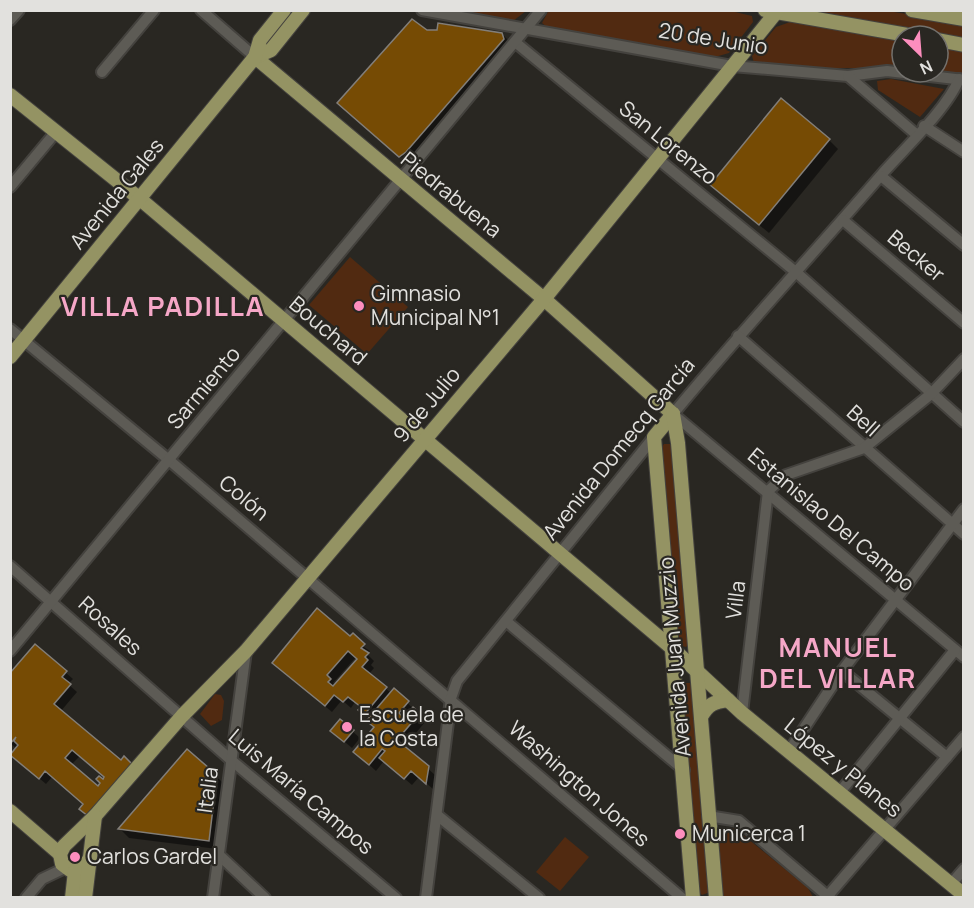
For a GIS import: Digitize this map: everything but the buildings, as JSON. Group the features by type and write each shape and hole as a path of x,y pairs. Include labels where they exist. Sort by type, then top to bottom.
{"main road":[{"name":"Avenida Gales","path":"10,357 255,57 260,40 284,10"},
{"name":"Avenida Gales","path":"255,57 271,50 303,10"},
{"path":"912,10 963,19"},
{"name":"20 de Junio","path":"773,11 890,32"},
{"name":"9 de Julio","path":"68,843 95,816 182,716 246,651 425,440 659,160 773,11"},
{"name":"Piedrabuena","path":"255,57 400,181 544,299 673,414"},
{"name":"Bouchard","path":"10,95 140,199 561,554"},
{"name":"Avenida Domecq García","path":"654,437 673,414"},
{"name":"Avenida Juan Muzzio","path":"673,414 678,443 716,897"},
{"name":"Avenida Juan Muzzio","path":"654,437 693,897"},
{"name":"López y Planes","path":"561,554 673,649 742,713 963,895"},
{"path":"701,717 706,708 715,702 728,700"},
{"path":"10,811 60,854 70,869 72,897"},
{"path":"85,897 95,816"},
{"path":"60,854 68,843 82,844 89,857"},
{"path":"70,869 84,868 89,857"}],"street":[{"path":"10,20 19,10"},
{"path":"102,72 154,10"},
{"name":"Piedrabuena","path":"201,10 255,57"},
{"name":"20 de Junio","path":"422,10 732,66 848,76 887,71 961,80"},
{"name":"Sarmiento","path":"10,651 54,602 541,10"},
{"name":"San Lorenzo","path":"515,42 797,273 963,422"},
{"path":"848,76 920,130 963,152"},
{"name":"Avenida Domecq García","path":"673,414 738,336 797,273 881,176 961,80"},
{"path":"10,187 55,132"},
{"path":"881,176 963,246"},
{"name":"Becker","path":"843,220 963,323"},
{"name":"Colón","path":"10,329 169,460 451,699"},
{"name":"Bell","path":"738,336 963,534"},
{"path":"768,492 786,475 864,448 931,394 963,359"},
{"name":"Estanislao Del Campo","path":"673,414 959,653"},
{"name":"Avenida Domecq García","path":"426,897 451,699 457,681 654,437"},
{"name":"Villa","path":"742,713 768,492"},
{"path":"789,751 842,671 963,509"},
{"name":"Rosales","path":"10,566 182,716"},
{"path":"506,621 684,770"},
{"name":"Italia","path":"213,897 246,651"},
{"path":"840,792 900,718 959,653"},
{"path":"842,671 947,758"},
{"name":"Washington Jones","path":"451,699 682,897"},
{"name":"Luis María Campos","path":"182,716 231,760 396,897"},
{"path":"708,816 740,821 828,897 963,737"},
{"path":"437,815 539,897"},
{"path":"219,855 265,897"},
{"path":"26,897 42,879 70,869"},
{"path":"951,884 963,869"}],"shaded area":[{"path":"549,10 731,11 752,16 753,22 729,53 715,57 547,27 542,23"},
{"path":"456,11 526,11 513,21"},
{"path":"799,11 888,11 963,23 963,41 950,39 950,24 890,24 890,28"},
{"path":"793,21 890,38 890,68 800,68 754,63 752,56 776,27"},
{"path":"950,48 963,51 963,75 950,73"},
{"path":"890,79 890,84 918,84 944,89 920,117 878,90 877,81"},
{"name":"Gimnasio Municipal N°1","path":"350,257 408,307 367,354 309,305"},
{"path":"664,444 671,444 674,448 689,644 686,647 678,645 662,447"},
{"path":"685,683 691,683 694,687 710,892 702,895 699,892 683,686"},
{"path":"215,694 221,695 224,701 222,720 211,726 200,714"},
{"path":"730,828 736,829 808,888 813,897 721,897 717,842 719,836"},
{"path":"565,837 589,857 560,891 536,872"}],"place":[{"name":"Gimnasio Municipal N°1","path":"359,306"},
{"name":"Escuela de la Costa","path":"347,727"},
{"name":"Municerca 1","path":"680,834"},
{"name":"Carlos Gardel","path":"75,857"}],"district":[{"name":"VILLA PADILLA","path":"163,307"},
{"name":"MANUEL DEL VILLAR","path":"838,664"}]}
